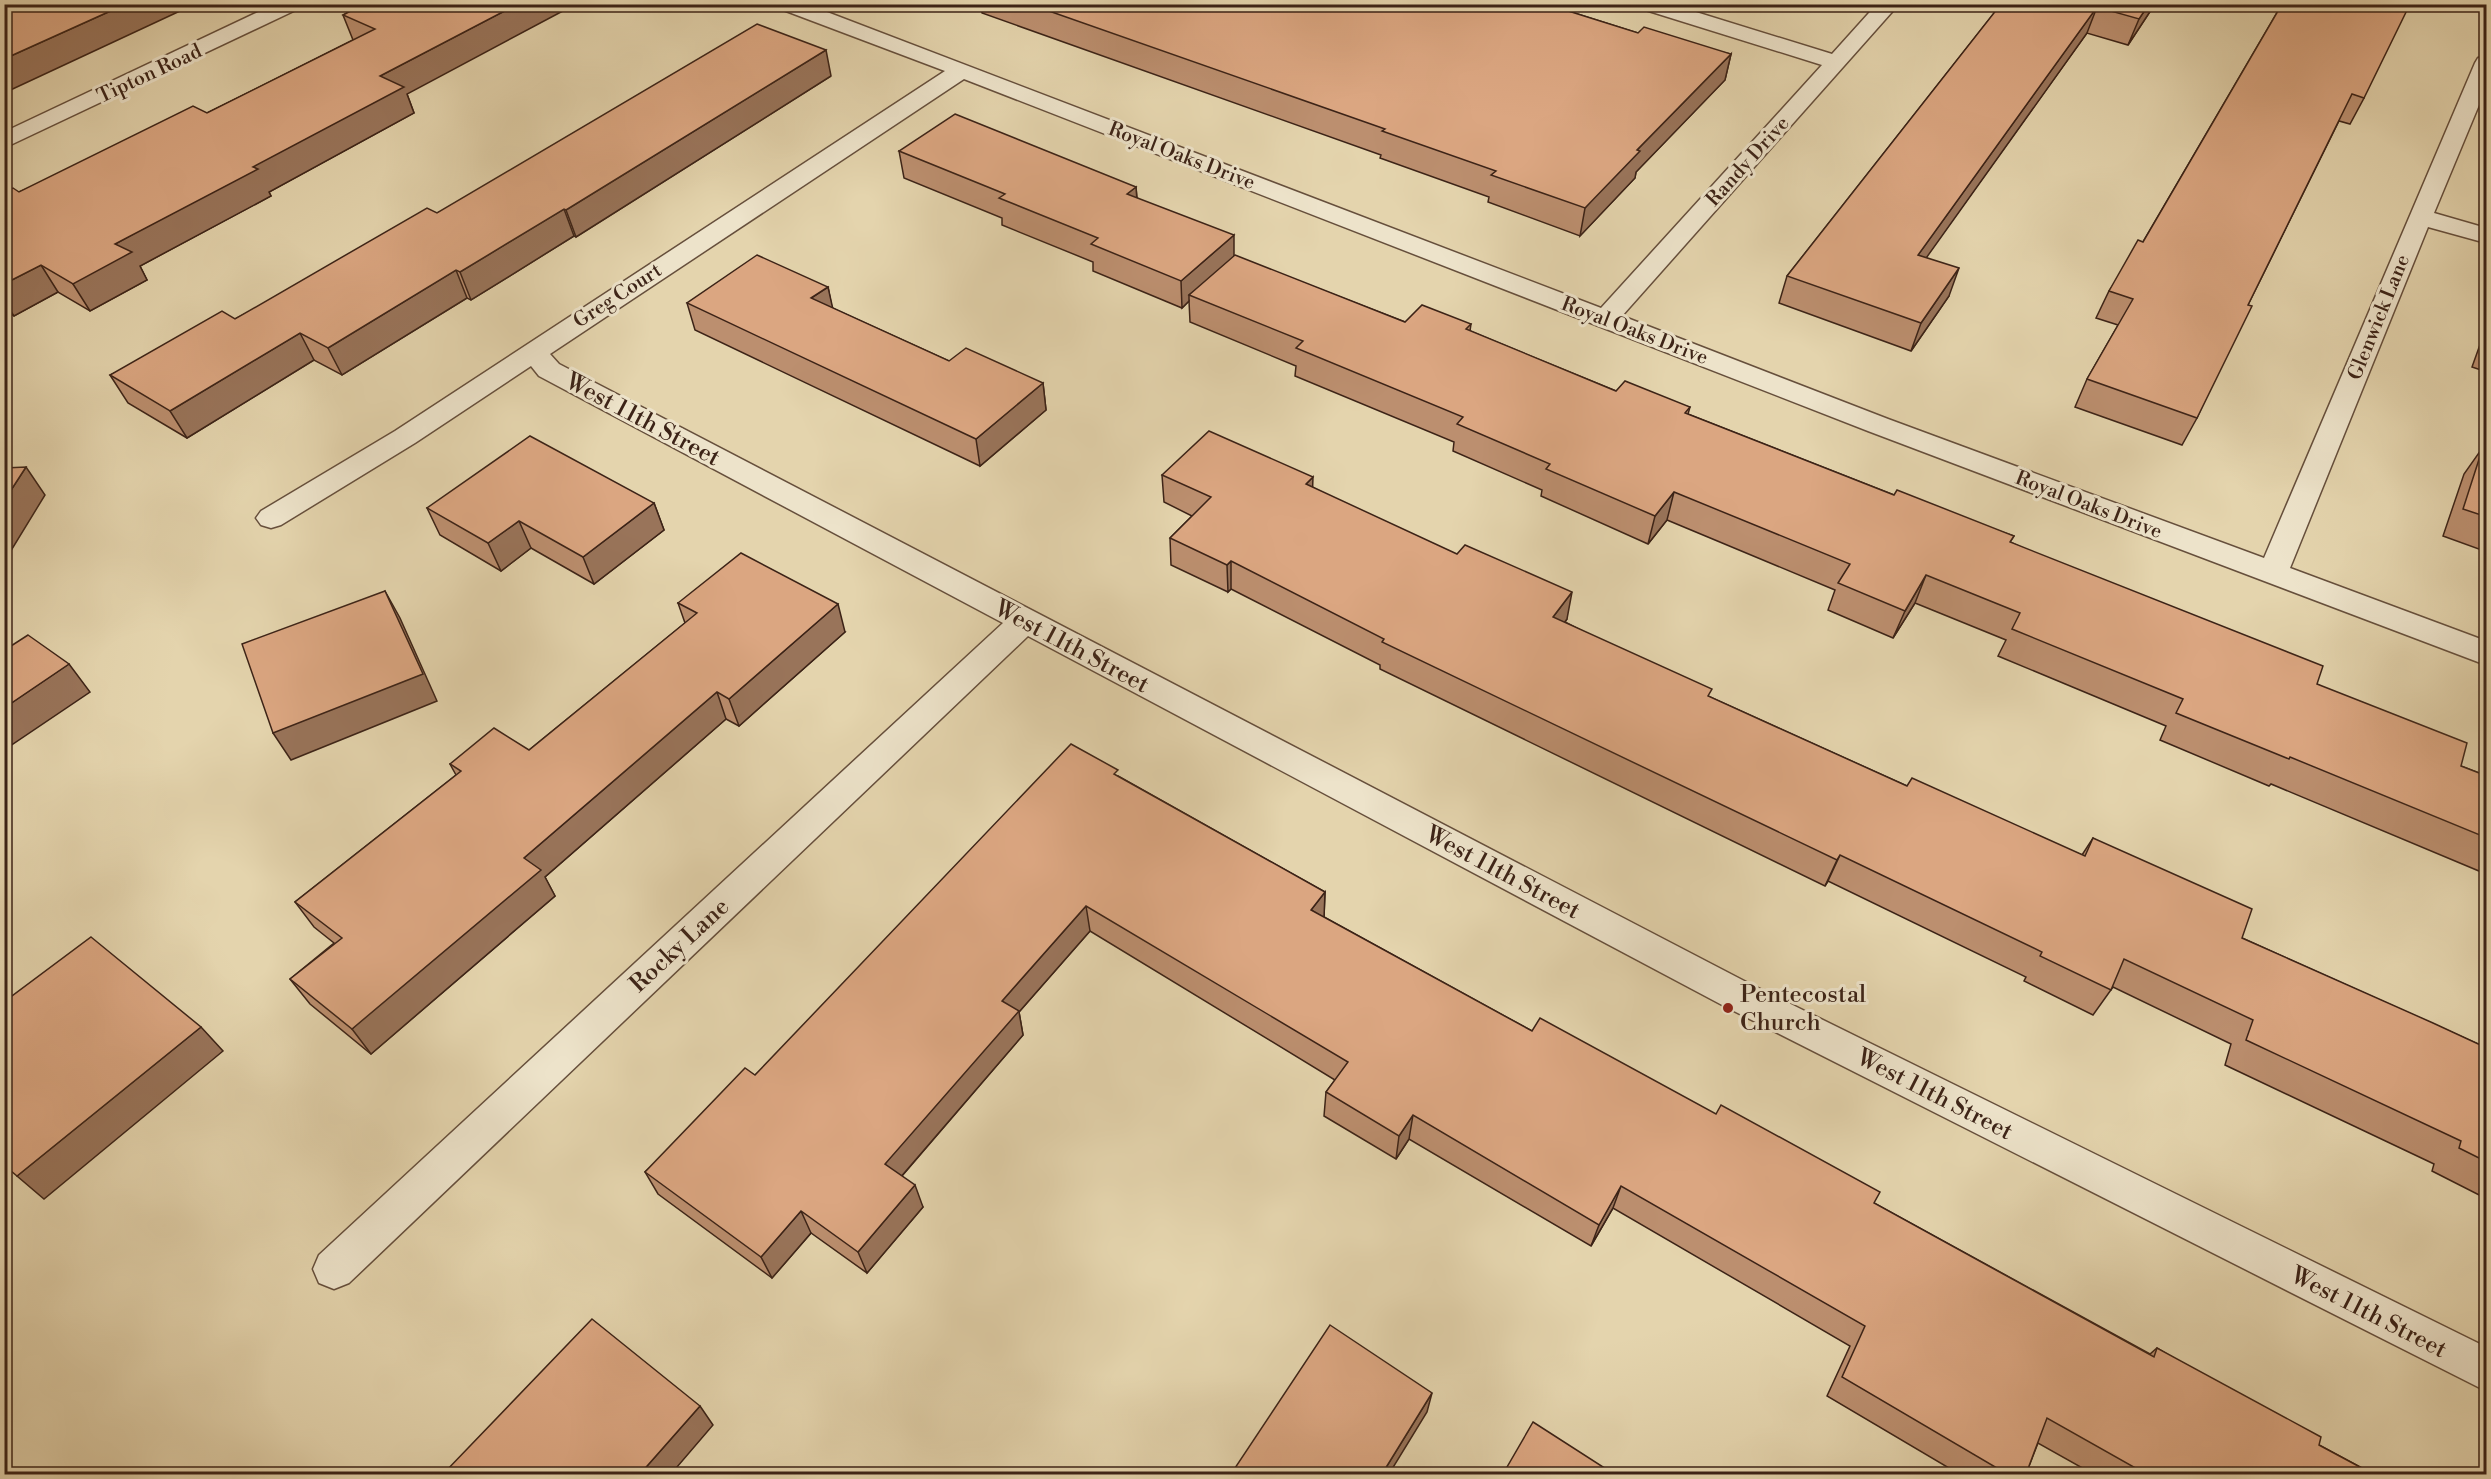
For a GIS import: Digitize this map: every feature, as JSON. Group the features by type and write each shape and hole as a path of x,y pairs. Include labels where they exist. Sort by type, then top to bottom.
{"street":[{"name":"Tipton Road","path":"4,141 293,4"},
{"name":"Royal Oaks Drive","path":"785,4 1606,318 1878,425 2487,653"},
{"path":"1646,4 1836,62"},
{"name":"Randy Drive","path":"1606,318 1889,4"},
{"name":"Glenwick Lane","path":"2272,573 2420,217 2487,63"},
{"name":"Greg Court","path":"271,518 405,437 532,351 962,70"},
{"path":"2420,217 2487,236"},
{"name":"West 11th Street","path":"532,351 549,369 1737,995 2487,1370"},
{"name":"Rocky Lane","path":"334,1269 1025,621"}],"building":[{"path":"4,4 126,4 4,59"},
{"path":"364,4 518,4 380,76 404,87 253,167 258,169 115,244 132,252 73,284 41,265 4,284 4,192 13,188 19,192 193,106 207,113 375,29 343,15"},
{"path":"1029,4 1546,4 1638,33 1644,27 1731,54 1637,150 1640,151 1585,208 1491,175 1496,171 1382,131 1385,129"},
{"path":"2001,4 2149,4 2139,19 2097,7 1918,255 1959,268 1921,323 1787,276"},
{"path":"2282,4 2410,4 2364,98 2352,94 2248,305 2252,306 2197,418 2087,379 2133,299 2109,291 2138,240 2143,242"},
{"path":"757,24 826,50 566,210 564,209 460,272 456,270 328,348 300,333 170,411 110,375 222,311 235,319 427,208 437,213"},
{"path":"955,114 1136,187 1127,194 1234,235 1181,281 1091,244 1098,238 999,198 1005,194 899,151"},
{"path":"757,255 828,287 811,298 949,361 966,348 1043,383 976,439 687,303"},
{"path":"1235,255 1405,322 1422,305 1471,324 1466,329 1616,391 1625,381 1690,407 1685,413 1894,495 1897,490 2014,536 2010,542 2323,666 2317,684 2467,743 2461,766 2487,776 2487,838 2176,713 2183,699 2012,629 2020,613 1926,575 1905,611 1838,583 1850,564 1674,492 1655,516 1546,469 1550,464 1457,424 1463,417 1296,348 1303,341 1189,295"},
{"path":"1209,431 1313,477 1306,484 1457,554 1465,545 1572,592 1553,617 1712,689 1708,696 1907,786 1912,778 2085,856 2093,838 2252,909 2242,938 2487,1048 2487,1162 2459,1148 2461,1141 2246,1040 2253,1020 2124,959 2111,990 2040,956 2042,952 1840,855 1837,860 1382,642 1384,639 1231,561 1227,565 1170,538 1211,497 1162,475"},
{"path":"530,436 654,503 583,557 519,521 488,543 427,508"},
{"path":"2483,447 2487,448 2487,517 2463,509"},
{"path":"26,467 4,501 4,468"},
{"path":"741,553 838,604 729,699 717,692 524,858 541,870 352,1029 290,979 342,938 295,902 461,771 450,764 494,728 529,750 697,613 678,603"},
{"path":"385,591 423,674 273,733 242,644"},
{"path":"28,635 69,664 4,708 4,641 11,646"},
{"path":"1071,744 1118,770 1114,774 1325,892 1311,910 1532,1031 1540,1018 1716,1114 1721,1105 1880,1192 1874,1203 2154,1357 2157,1348 2321,1437 2319,1445 2373,1474 2146,1474 2047,1418 2026,1474 2007,1474 1842,1377 1865,1326 1621,1186 1599,1225 1413,1115 1399,1136 1326,1092 1348,1062 1086,906 1002,1001 1019,1011 885,1164 915,1185 858,1252 801,1211 761,1257 645,1172 745,1068 755,1075"},
{"path":"91,937 201,1027 17,1176 4,1165 4,1102 10,1097 4,1092 4,1002"},
{"path":"592,1319 700,1406 640,1474 444,1473"},
{"path":"1330,1325 1432,1393 1382,1474 1231,1474"},
{"path":"1533,1422 1614,1474 1503,1474"}],"place":[{"name":"Pentecostal Church","path":"1728,1008"}]}
